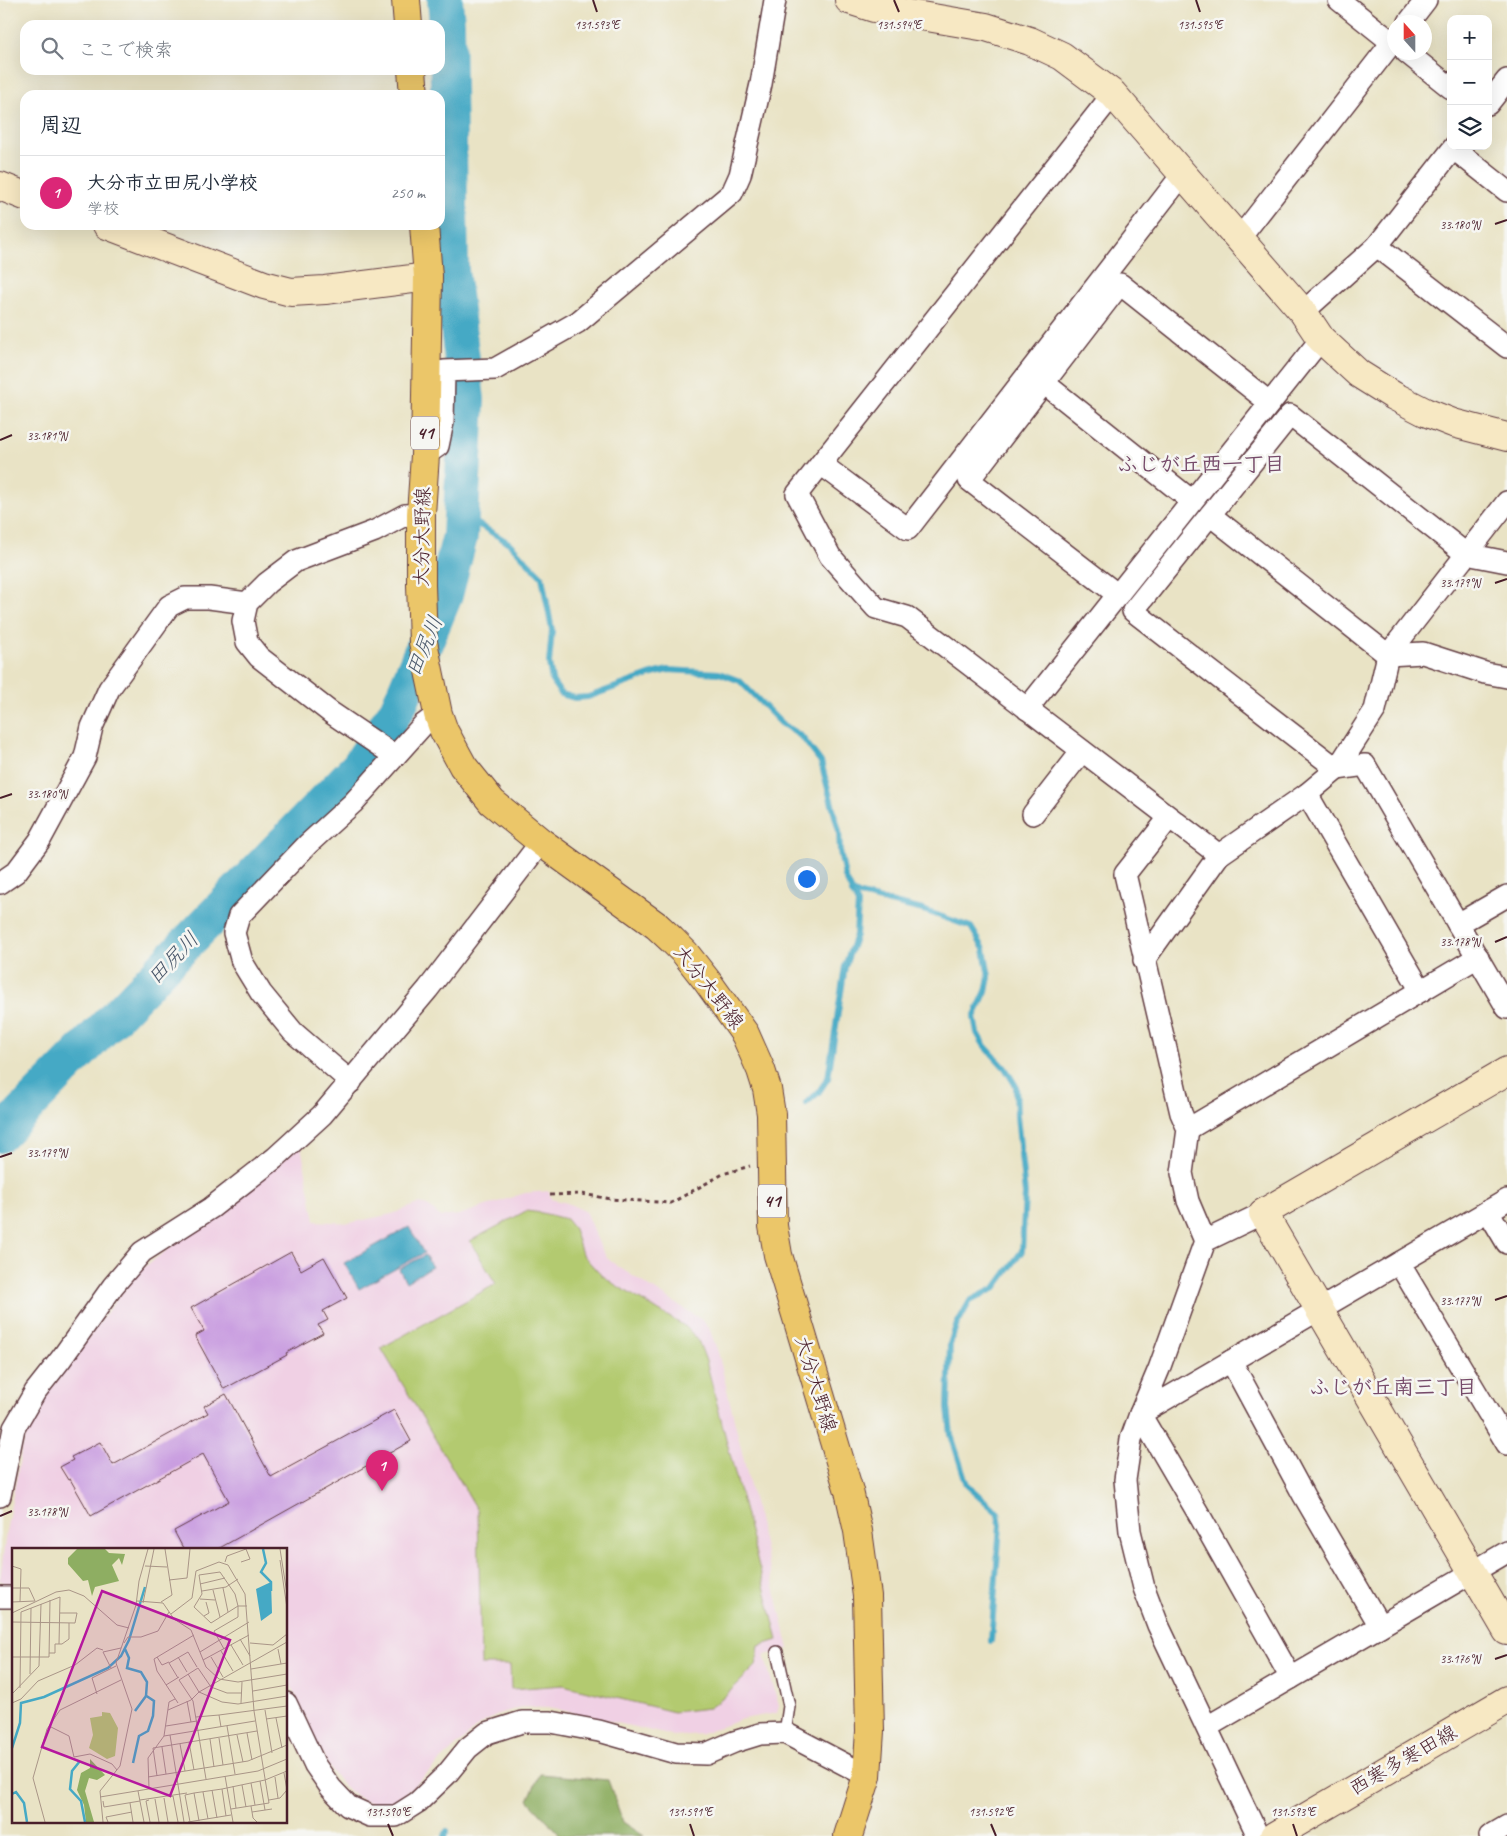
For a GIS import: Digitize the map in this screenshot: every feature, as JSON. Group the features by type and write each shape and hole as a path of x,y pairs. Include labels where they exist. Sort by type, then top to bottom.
{"main road":[{"path":"406,0 408,20"},
{"path":"412,75 414,90"},
{"name":"大分大野線","path":"424,230 428,278 425,455 421,514 423,642 430,685 444,732 463,766 492,802 541,842 657,926 685,953 707,980 745,1034 767,1089 771,1114 773,1226 778,1255 850,1491 865,1571 869,1628 870,1731 867,1776 848,1836"}],"street":[{"path":"425,455 438,446 443,422 444,371 490,370 509,362 578,322 732,193 740,175 761,84 775,0"},
{"path":"849,0 874,8 986,27 1030,41 1062,56 1113,94 1303,312 1321,339 1359,374 1394,396 1425,412 1453,423 1507,436"},
{"path":"1339,0 1387,37"},
{"path":"1414,15 1426,0"},
{"path":"1239,239 1387,57"},
{"path":"1416,60 1447,85"},
{"path":"1492,99 1507,80"},
{"path":"1113,94 797,494 830,556 876,608 907,617 1218,855"},
{"path":"1303,312 1377,246 1453,150"},
{"path":"1459,150 1507,191"},
{"path":"821,464 908,529 1182,175"},
{"path":"0,186 20,194"},
{"path":"120,230 264,285 291,292 428,278"},
{"path":"1377,246 1507,347"},
{"path":"1118,595 969,480 1120,284 1270,404"},
{"path":"1027,709 1321,339"},
{"path":"1044,383 1192,502"},
{"path":"1507,562 1466,554 1290,415 1133,611 1337,769 1365,766 1507,1008"},
{"path":"1144,960 1218,855 1308,794 1337,769 1375,710 1388,655 1507,502"},
{"path":"396,756 330,712 259,657 246,642 242,621 247,603 267,583 296,561 374,531 405,515 421,514"},
{"path":"1210,515 1388,655 1423,653 1485,673 1507,677"},
{"path":"0,883 16,872 40,840 85,757 92,727 109,689 169,606 185,598 209,598 247,603"},
{"path":"351,1082 293,1032 260,992 242,962 234,933 239,916 308,844 353,803 423,725 438,714"},
{"path":"1033,814 1082,751"},
{"path":"1308,794 1421,991"},
{"path":"1170,818 1125,874 1180,1113 1188,1129 1182,1173 1188,1201 1205,1241 1132,1439 1126,1480 1130,1531 1144,1588 1158,1625 1258,1836"},
{"path":"0,1496 14,1428 35,1392 113,1286 142,1252 211,1208 275,1158 322,1115 428,989 541,842"},
{"path":"1458,924 1507,896"},
{"path":"1188,1129 1478,957"},
{"path":"1205,1241 1263,1213 1507,1071"},
{"path":"1140,1414 1507,1200"},
{"path":"1488,1211 1507,1242"},
{"path":"1263,1213 1507,1631"},
{"path":"1399,1263 1507,1444"},
{"path":"1230,1361 1304,1496 1380,1626"},
{"path":"1140,1414 1291,1678"},
{"path":"1207,1726 1507,1552"},
{"name":"西寒多寒田線","path":"1274,1836 1507,1700"},
{"path":"288,1707 315,1765 331,1788 348,1806 370,1816 396,1816 418,1802 447,1774 468,1748 487,1733 522,1722 551,1722 599,1731 676,1753 706,1754 734,1742 760,1734 785,1733 867,1776"},
{"path":"1490,1836 1507,1826"}],"lane":[{"path":"777,1652 789,1706 785,1733"}],"path":[{"path":"550,1195 582,1194 611,1199 671,1203 723,1174 758,1164"}],"shaded area":[{"path":"301,1146 315,1221 349,1223 392,1214 420,1203 429,1207 441,1217 459,1215 525,1193 549,1191 551,1199 567,1203 585,1211 607,1258 702,1320 709,1328 718,1352 789,1649 764,1655 779,1706 777,1713 742,1719 702,1734 673,1736 566,1711 521,1707 499,1714 478,1726 405,1794 390,1802 375,1804 365,1801 352,1793 340,1782 328,1766 288,1679 288,1548 12,1548 12,1587 0,1580 6,1532 22,1448 30,1422 45,1396 136,1273 223,1208"}],"green space":[{"path":"526,1211 566,1219 574,1229 582,1254 599,1273 686,1327 698,1340 706,1361 778,1640 759,1646 756,1666 723,1698 709,1708 674,1712 563,1685 511,1689 510,1665 481,1665 478,1511 381,1348 496,1284 470,1241"},
{"path":"540,1774 608,1780 623,1822 644,1836 559,1836 558,1832 528,1800"}],"water":[{"path":"409,1227 424,1253 359,1289 344,1263"},
{"path":"425,1255 432,1267 406,1282 399,1269"}],"building":[{"path":"291,1252 301,1270 324,1257 347,1298 323,1311 328,1320 318,1325 323,1333 224,1389 195,1336 204,1331 191,1308"},
{"path":"226,1394 271,1477 394,1410 411,1441 220,1548 183,1548 174,1531 229,1501 203,1454 91,1516 70,1479 68,1480 60,1467 73,1460 71,1457 100,1442 113,1465 208,1413 204,1406"}],"waterway":[{"name":"田尻川","path":"0,1135 358,767 398,708 445,595 460,536 467,400 451,270 445,0"},
{"path":"460,513 509,543 542,577 552,630 549,663 552,681 561,694 575,698 588,697 668,670 719,673 740,681 781,723 802,737 821,762 839,831 840,851 845,877 858,904 856,935 845,966 828,1078 818,1093 806,1103"},
{"path":"852,893 923,910 971,927 984,949 989,977 986,991 974,1017 977,1033 984,1045 1005,1068 1016,1086 1025,1194 1022,1251 995,1288 970,1301 956,1326 950,1344 948,1407 951,1435 967,1485 998,1513 1000,1525 991,1641"},
{"path":"445,1836 447,1831"}],"place":[{"name":"大分市立田尻小学校","path":"382,1491"}],"district":[{"name":"ふじが丘西一丁目","path":"1201,464"},
{"name":"ふじが丘南三丁目","path":"1393,1387"}]}
